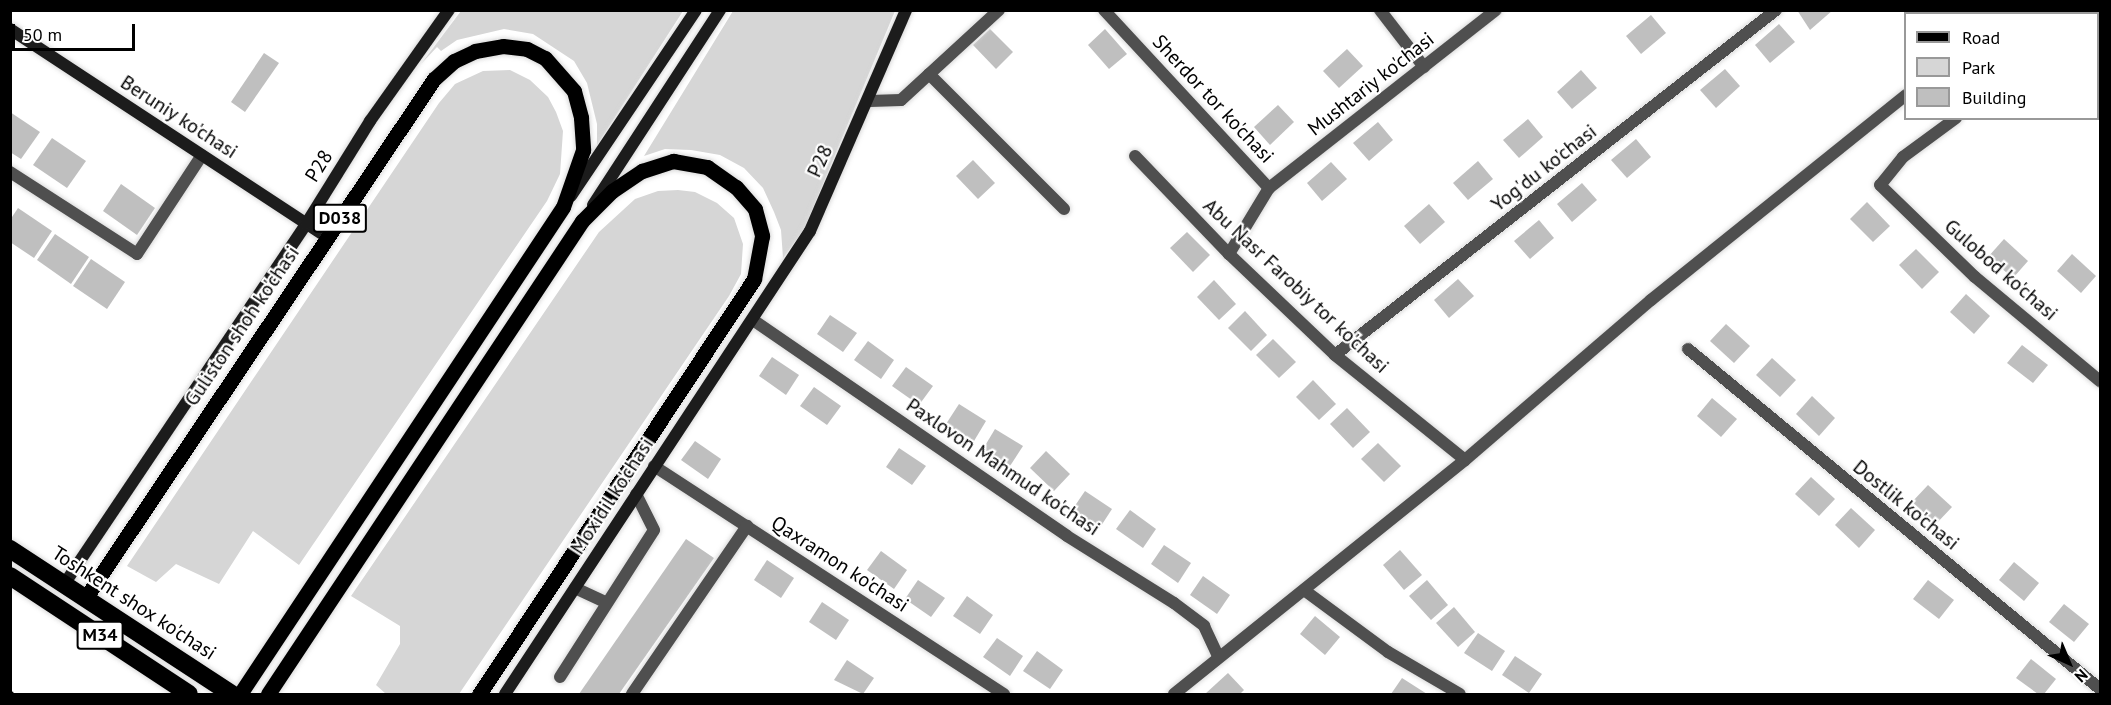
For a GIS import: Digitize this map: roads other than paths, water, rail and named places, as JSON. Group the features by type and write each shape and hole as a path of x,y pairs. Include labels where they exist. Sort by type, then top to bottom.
{"highway":[{"name":"Toshkent shox ko'chasi","path":"10,549 232,694"},
{"name":"M34","path":"10,576 189,694"}],"main road":[{"name":"Р28","path":"65,583 306,224 370,121 449,10"},
{"name":"Guliston shoh ko'chasi","path":"240,694 696,10"},
{"path":"268,694 720,10"},
{"name":"Р28","path":"753,320 810,231 870,101 906,10"},
{"name":"Beruniy ko'chasi","path":"10,29 327,237"},
{"name":"Guliston shoh ko'chasi","path":"86,597 434,79 465,56 503,46 527,49 545,58 574,92 583,150 563,207"},
{"path":"480,694 740,301 754,279 760,256 762,236 755,209 736,187 707,167 674,161 642,171 612,191 582,221"},
{"name":"Moxidil ko'chasi","path":"505,694 654,466 753,320"}],"street":[{"path":"870,101 901,100 999,10"},
{"name":"Sherdor tor ko'chasi","path":"1104,10 1269,188"},
{"path":"1380,10 1424,67"},
{"name":"Mushtariy ko'chasi","path":"1269,188 1496,10"},
{"name":"Yog'du ko'chasi","path":"1335,355 1776,10"},
{"path":"929,74 1064,209"},
{"path":"1174,694 1218,656 1465,460 1651,300 1904,96"},
{"name":"Gulobod ko'chasi","path":"1953,120 1903,158 1880,185 1975,277 2100,381"},
{"path":"10,172 137,254 202,155"},
{"name":"Abu Nasr Farobiy tor ko'chasi","path":"1135,156 1229,254 1335,355 1465,460"},
{"path":"1229,254 1269,188"},
{"name":"Paxlovon Mahmud ko'chasi","path":"753,320 1067,536 1174,603 1204,626 1218,656"},
{"name":"Dostlik ko'chasi","path":"1688,349 2100,689"},
{"name":"Qaxramon ko'chasi","path":"654,466 1004,694"},
{"path":"560,677 654,530 636,495"},
{"path":"632,694 747,526"},
{"path":"575,588 607,603"},
{"path":"1304,590 1388,652 1460,694"}]}
